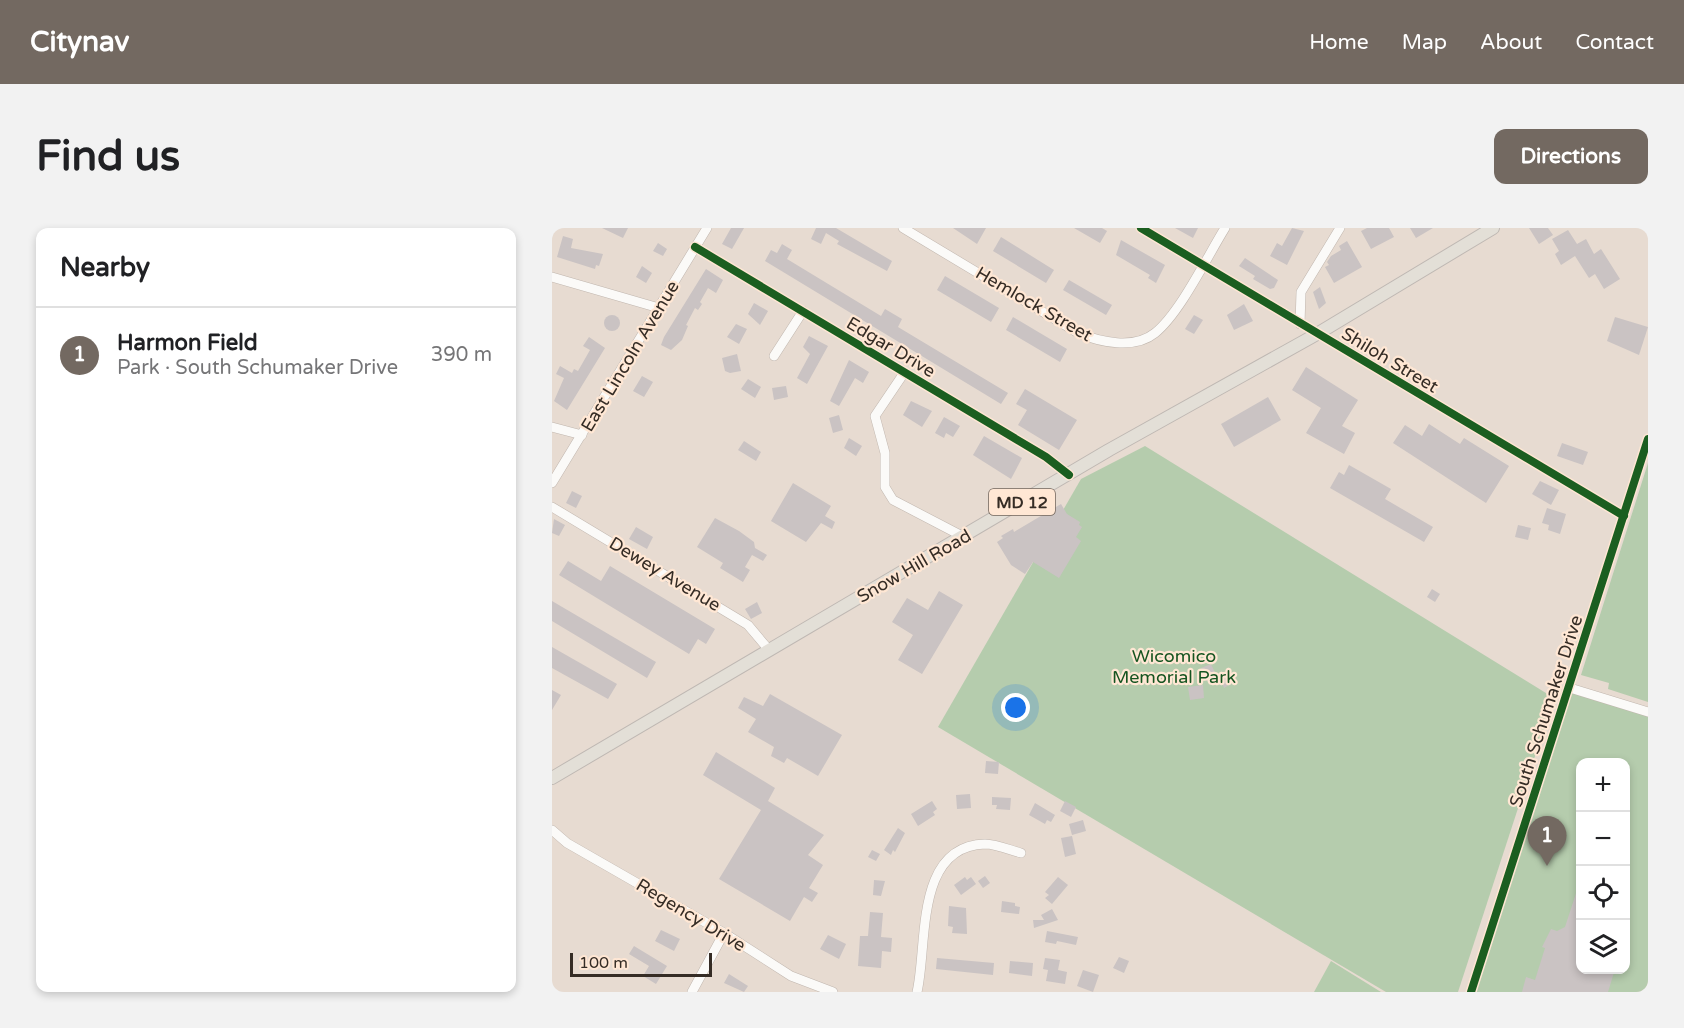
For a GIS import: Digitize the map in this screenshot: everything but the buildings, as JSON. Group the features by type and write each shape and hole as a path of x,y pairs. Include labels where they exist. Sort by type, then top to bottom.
{"main road":[{"name":"Snow Hill Road","path":"552,778 1069,475 1317,334 1494,228"}],"street":[{"name":"East Lincoln Avenue","path":"552,483 707,228"},
{"name":"Hemlock Street","path":"903,228 1078,333 1096,341 1108,342 1134,341 1153,335 1168,320 1224,228"},
{"name":"Shiloh Street","path":"1141,228 1624,516"},
{"path":"1300,324 1301,292 1340,228"},
{"name":"Edgar Drive","path":"695,247 1046,458 1069,475"},
{"path":"552,277 659,308"},
{"path":"774,356 803,311"},
{"path":"904,373 875,416 885,453 885,487 893,501 964,537"},
{"path":"552,427 582,435"},
{"name":"South Schumaker Drive","path":"1471,992 1648,438"},
{"name":"Dewey Avenue","path":"552,507 748,625 769,650"},
{"path":"1570,688 1648,712"},
{"name":"Regency Drive","path":"552,830 567,843 724,933 790,976 833,992"},
{"path":"917,992 929,895 942,865 962,849 986,844 1020,853"},
{"path":"692,992 724,933"}],"green space":[{"name":"Wicomico Memorial Park","path":"1145,446 1554,698 1458,992 1386,992 938,727 1081,479"},
{"path":"1648,463 1648,702 1608,689 1609,683 1581,675"},
{"path":"1570,688 1648,710 1648,992 1475,992"},
{"path":"1331,961 1381,992 1314,992"}],"cycle path":[{"path":"1141,228 1624,516"},
{"path":"695,247 1046,457 1069,475"},
{"path":"1471,992 1648,439"}],"place":[{"name":"Harmon Field","path":"1547,866"}]}
